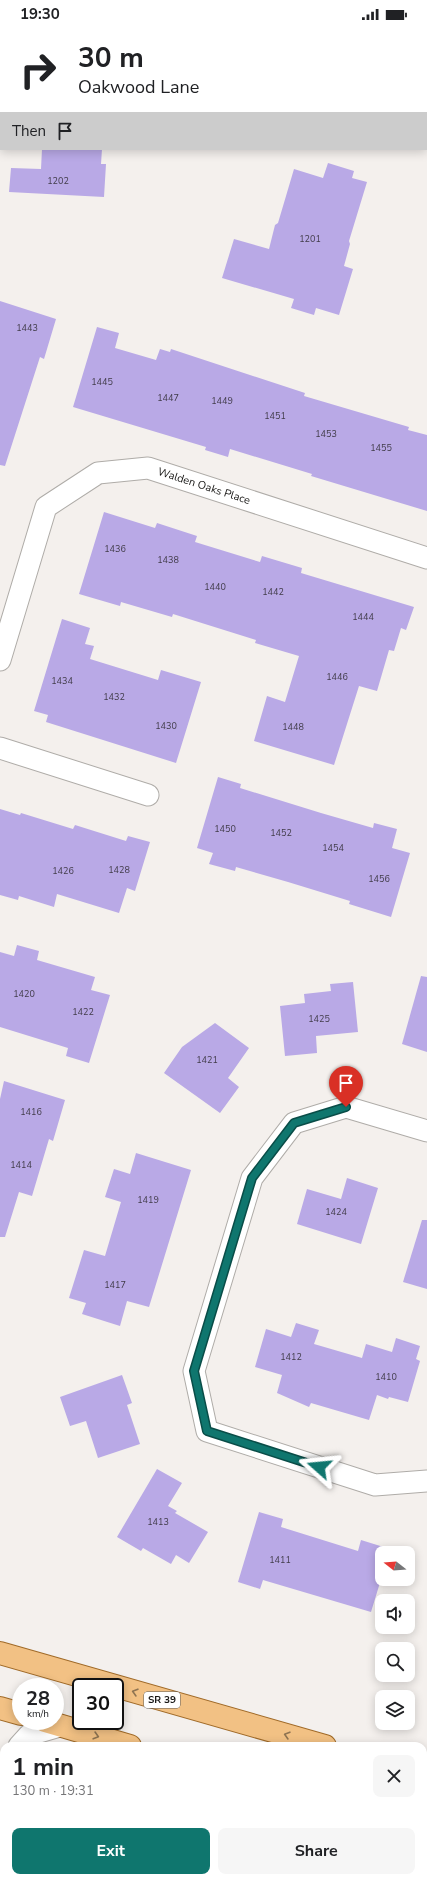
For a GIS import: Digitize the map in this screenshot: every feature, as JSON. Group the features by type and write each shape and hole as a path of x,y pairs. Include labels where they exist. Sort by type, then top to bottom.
{"main road":[{"name":"SR 39","path":"0,1653 311,1742"},
{"path":"0,1708 12,1711"},
{"path":"64,1727 116,1742"}],"street":[{"name":"Walden Oaks Place","path":"0,660 46,508 98,473 148,468 427,558"},
{"path":"0,748 148,795"},
{"path":"427,1130 346,1107 294,1123 252,1178 194,1371 207,1431 375,1485 427,1481"},
{"path":"23,1742 29,1735 39,1730"}],"building":[{"path":"42,150 102,150 101,164 106,164 104,197 9,192 11,168 41,169"},
{"path":"328,163 354,171 352,178 367,182 349,241 350,244 344,266 353,269 339,315 316,308 314,315 291,308 294,299 222,278 234,239 269,249 275,225 278,223 294,169 323,178"},
{"path":"0,301 56,319 44,359 40,357 5,466 0,465"},
{"path":"97,327 119,333 115,348 156,360 160,349 170,352 171,349 305,393 304,396 409,427 408,430 427,435 427,511 311,476 312,474 230,449 228,457 205,450 206,447 73,407"},
{"path":"104,512 155,528 157,523 197,536 195,542 260,562 262,556 302,568 301,573 414,607 406,630 401,628 394,651 389,650 377,691 359,686 334,765 254,741 267,696 285,702 299,656 255,643 256,640 173,614 172,617 121,602 120,606 79,594"},
{"path":"62,619 90,628 85,644 94,646 90,659 158,680 161,670 201,682 176,763 46,722 48,715 34,711"},
{"path":"218,777 241,784 240,788 321,813 373,828 374,823 397,829 392,848 410,853 391,917 349,904 350,901 288,882 236,867 235,871 209,864 213,853 197,848"},
{"path":"0,809 20,815 21,813 73,829 75,825 126,841 128,836 150,842 135,891 127,888 119,913 57,894 54,907 19,896 18,900 0,895"},
{"path":"17,945 39,951 37,960 95,977 91,990 110,995 89,1063 66,1056 68,1048 0,1027 0,952 14,956"},
{"path":"421,976 427,977 427,1052 402,1044"},
{"path":"353,982 358,1032 316,1036 317,1053 285,1056 280,1006 305,1003 304,994 331,991 330,984"},
{"path":"215,1023 249,1048 228,1078 239,1087 220,1113 164,1073 182,1047"},
{"path":"4,1081 65,1100 53,1141 49,1139 32,1196 19,1192 5,1237 0,1237 0,1099"},
{"path":"136,1153 191,1170 149,1307 127,1301 120,1326 82,1314 86,1303 69,1298 84,1250 105,1256 121,1202 105,1197 114,1169 130,1174"},
{"path":"347,1178 378,1188 361,1244 297,1224 307,1189 341,1199"},
{"path":"422,1220 427,1220 427,1289 403,1282"},
{"path":"296,1323 319,1330 314,1344 362,1358 366,1344 392,1352 396,1338 420,1346 416,1359 420,1361 408,1402 389,1397 388,1399 377,1395 369,1420 311,1403 309,1407 277,1393 282,1375 255,1367 266,1329 291,1337"},
{"path":"122,1375 132,1403 127,1405 140,1444 98,1458 86,1421 70,1426 60,1397"},
{"path":"157,1469 182,1483 168,1506 177,1511 175,1513 208,1532 189,1563 176,1555 171,1564 143,1548 141,1551 117,1537"},
{"path":"259,1512 283,1519 281,1527 358,1551 361,1540 380,1546 375,1546 375,1586 379,1586 376,1594 375,1594 371,1612 263,1580 260,1589 238,1582"}],"route":[{"path":"319,1467 207,1431 194,1371 252,1178 294,1123 346,1107"}]}
